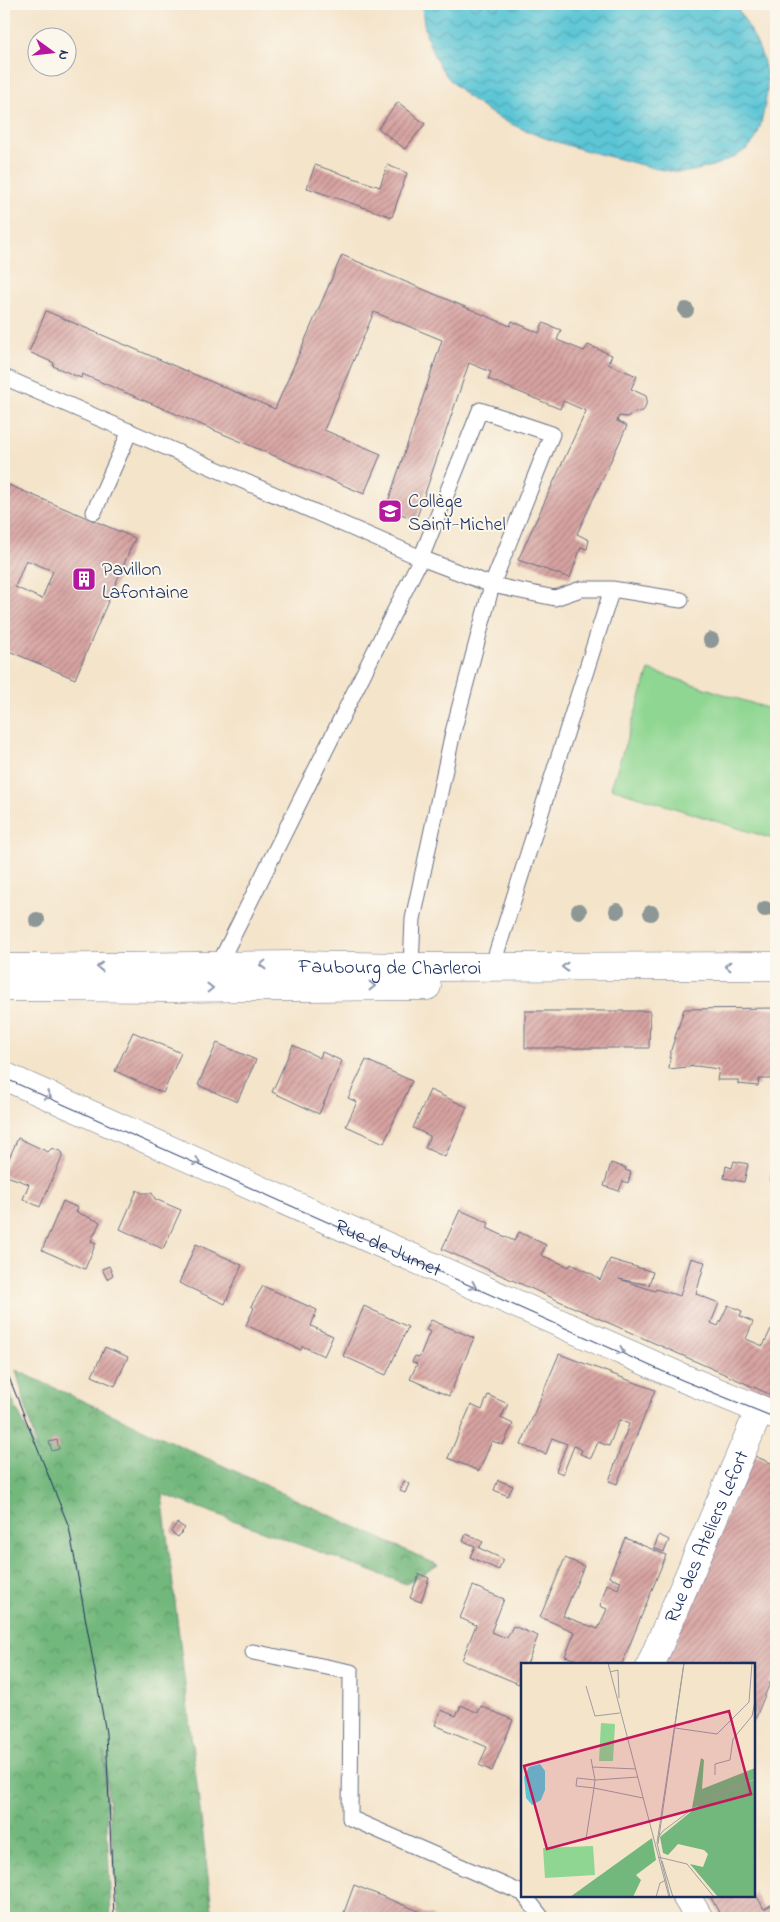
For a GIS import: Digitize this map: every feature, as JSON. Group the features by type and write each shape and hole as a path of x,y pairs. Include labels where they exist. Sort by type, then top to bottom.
{"main road":[{"name":"Faubourg de Charleroi","path":"4,968 172,977 218,966 297,964 411,968 776,966"},
{"path":"4,987 172,977 776,983"},
{"name":"Rue de Jumet","path":"4,1076 464,1282 720,1394 768,1412"},
{"name":"Rue des Ateliers Lefort","path":"651,1663 768,1412"},
{"path":"687,1897 699,1918"}],"lane":[{"path":"4,377 421,558 492,585 555,598 581,590 612,589 681,600"},
{"path":"218,966 421,558 480,410 552,434 492,585 453,732 413,919 411,968"},
{"path":"94,512 130,432"},
{"path":"492,967 612,589"},
{"path":"253,1652 350,1672 350,1818 521,1893"},
{"path":"527,1897 542,1918"}],"green space":[{"path":"649,670 776,711 776,840 611,788"},
{"path":"16,1370 438,1565 406,1584 162,1494 213,1918 119,1918 104,1751 111,1918 4,1918 4,1382 38,1454"}],"water":[{"path":"422,4 733,4 753,36 761,53 766,71 767,90 758,134 751,145 744,151 725,161 687,172 673,172 604,155 534,134 491,113 471,99 446,75 430,46 424,25"}],"building":[{"path":"398,102 425,124 405,149 378,128"},
{"path":"315,165 380,187 387,165 407,173 392,217 307,188"},
{"path":"342,255 510,326 512,321 539,333 543,323 561,330 557,340 584,351 588,345 612,355 608,364 637,376 631,389 646,396 645,408 643,411 627,417 619,416 617,421 627,426 577,534 589,540 587,549 581,547 570,578 518,560 586,411 563,401 560,409 488,379 491,372 469,363 416,520 386,508 442,340 374,312 324,430 381,454 364,494 82,374 81,378 53,366 54,363 29,352 46,311 275,409"},
{"name":"Pavillon Lafontaine","path":"4,483 135,538 75,679 4,649","holes":["26,560 53,571 42,599 15,587"]},
{"path":"776,1008 776,1079 759,1079 758,1086 738,1084 738,1080 717,1080 719,1069 696,1066 669,1069 671,1050 684,1009"},
{"path":"525,1011 650,1011 649,1048 525,1048"},
{"path":"133,1032 181,1053 163,1093 115,1071"},
{"path":"217,1043 256,1060 237,1102 198,1085"},
{"path":"293,1045 320,1058 322,1052 342,1061 319,1114 272,1092"},
{"path":"366,1060 412,1081 384,1143 346,1126 357,1102 348,1098"},
{"path":"430,1090 467,1107 445,1157 425,1148 430,1136 413,1128"},
{"path":"18,1138 48,1152 52,1148 62,1152 63,1155 40,1207 23,1199 29,1184 4,1175 4,1170"},
{"path":"734,1161 748,1164 744,1182 724,1178 726,1166 732,1168"},
{"path":"611,1163 626,1168 625,1170 631,1172 628,1183 623,1181 619,1191 604,1186"},
{"path":"771,1171 776,1171 776,1181 770,1181"},
{"path":"137,1190 142,1193 152,1193 155,1199 181,1210 163,1249 120,1229"},
{"path":"63,1201 78,1208 76,1212 100,1222 91,1241 96,1243 85,1269 42,1250"},
{"path":"460,1210 489,1223 487,1228 514,1241 519,1232 546,1245 541,1255 569,1267 571,1264 600,1280 610,1259 653,1272 649,1285 619,1279 655,1291 656,1289 680,1296 691,1258 705,1262 696,1294 719,1303 711,1323 718,1326 728,1305 742,1311 740,1316 753,1322 746,1339 763,1346 771,1329 776,1331 776,1397 442,1249"},
{"path":"196,1244 242,1265 225,1304 179,1283"},
{"path":"109,1266 113,1275 107,1279 102,1269"},
{"path":"263,1286 317,1310 311,1326 333,1336 324,1356 302,1346 301,1350 246,1325 254,1308 251,1306"},
{"path":"364,1306 408,1327 386,1375 343,1356"},
{"path":"431,1320 474,1338 449,1396 410,1379 417,1364 412,1362 415,1356 419,1358 430,1331 426,1330"},
{"path":"105,1347 128,1357 115,1386 92,1376"},
{"path":"559,1354 655,1390 617,1484 609,1481 629,1424 619,1420 609,1446 598,1442 591,1458 580,1454 582,1450 574,1446 563,1474 556,1471 567,1444 552,1438 546,1454 521,1445"},
{"path":"488,1395 508,1404 501,1418 513,1424 503,1445 492,1441 479,1471 448,1458 471,1405 482,1410"},
{"path":"57,1440 59,1449 52,1451 49,1442"},
{"path":"752,1455 776,1465 776,1668 755,1720 755,1663 665,1663"},
{"path":"498,1480 513,1486 508,1496 494,1490"},
{"path":"404,1481 409,1484 405,1493 400,1491"},
{"path":"177,1523 185,1528 178,1537 171,1532"},
{"path":"466,1534 483,1542 479,1548 503,1559 499,1570 470,1557 475,1546 463,1541"},
{"path":"659,1535 669,1540 664,1552 654,1548"},
{"path":"625,1538 666,1555 622,1663 584,1663 565,1656 575,1632 540,1617 565,1558 584,1566 563,1616 598,1629 607,1609 600,1606 607,1584 618,1589 621,1581 609,1577"},
{"path":"419,1574 429,1578 421,1602 410,1598"},
{"path":"473,1586 504,1599 491,1632 507,1638 513,1626 538,1636 527,1663 521,1663 519,1684 462,1660 476,1625 460,1618"},
{"path":"461,1705 478,1713 481,1706 513,1720 492,1771 479,1765 487,1747 435,1725 441,1710 456,1716"},
{"path":"354,1885 436,1918 342,1918"},
{"path":"755,1893 764,1909 776,1902 776,1917 722,1918 711,1897 755,1897"}],"tram line":[{"path":"4,1078 682,1380 776,1418"},
{"path":"4,1365 69,1527 106,1733 114,1918"}],"place":[{"name":"Collège Saint-Michel","path":"390,511"},
{"name":"Pavillon Lafontaine","path":"84,579"}]}
